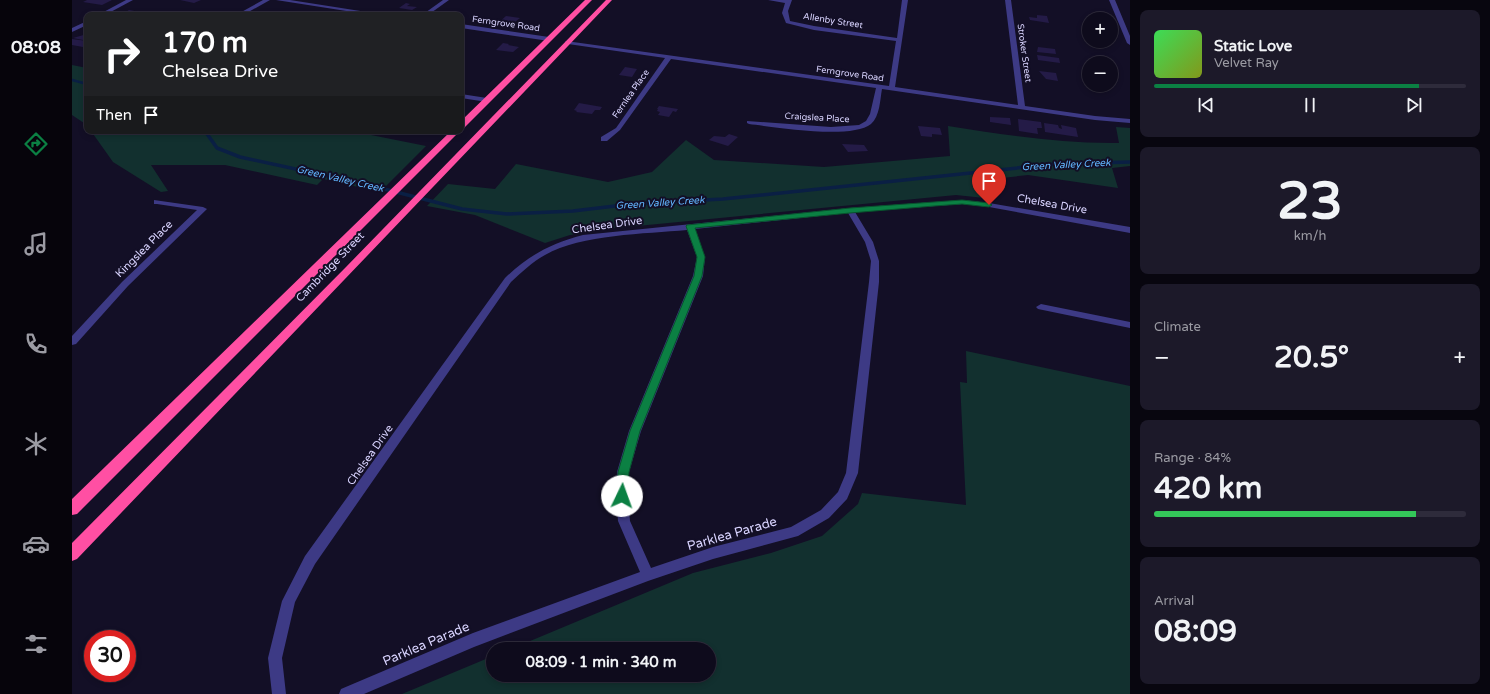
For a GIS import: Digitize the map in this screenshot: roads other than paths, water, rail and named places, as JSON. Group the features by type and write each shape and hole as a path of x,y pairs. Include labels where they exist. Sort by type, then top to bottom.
{"highway":[{"path":"464,123 589,0"},
{"name":"Cambridge Street","path":"74,549 410,207 609,0"},
{"name":"Cambridge Street","path":"72,509 404,184 453,134"}],"street":[{"path":"106,12 130,0"},
{"path":"245,12 267,0"},
{"path":"279,0 295,1 361,12"},
{"path":"429,12 446,0"},
{"path":"771,0 788,1"},
{"path":"892,89 905,0"},
{"name":"Stroker Street","path":"1008,0 1022,108"},
{"path":"1112,0 1128,33 1130,43"},
{"name":"Allenby Street","path":"788,1 784,16 788,22 814,28 899,40"},
{"path":"72,30 84,24"},
{"name":"Ferngrove Road","path":"464,26 549,39"},
{"name":"Ferngrove Road","path":"568,42 1022,108 1109,120 1130,121"},
{"name":"Fernlea Place","path":"604,139 618,129 669,56"},
{"name":"Craigslea Place","path":"749,122 822,129 844,130 858,128 869,123 874,113 879,87"},
{"path":"464,96 487,100"},
{"name":"Kingslea Place","path":"72,342 125,284 203,209 157,202"},
{"name":"Chelsea Drive","path":"279,694 275,658 289,601 310,560 508,280 529,259 554,246 583,238 850,210 962,202 989,205 1130,230"},
{"name":"Parklea Parade","path":"346,694 472,640 712,553 794,532 825,514 843,495 852,474 876,261 869,242 850,210"},
{"path":"648,575 624,521 622,496 623,472 635,431 698,276 701,257 690,226"},
{"path":"1041,307 1130,325"}],"waterway":[{"name":"Green Valley Creek","path":"72,80 84,83"},
{"name":"Green Valley Creek","path":"207,134 217,148 240,157 365,184 462,209 507,214 573,211 632,204 723,199 1055,164 1130,162"}]}
